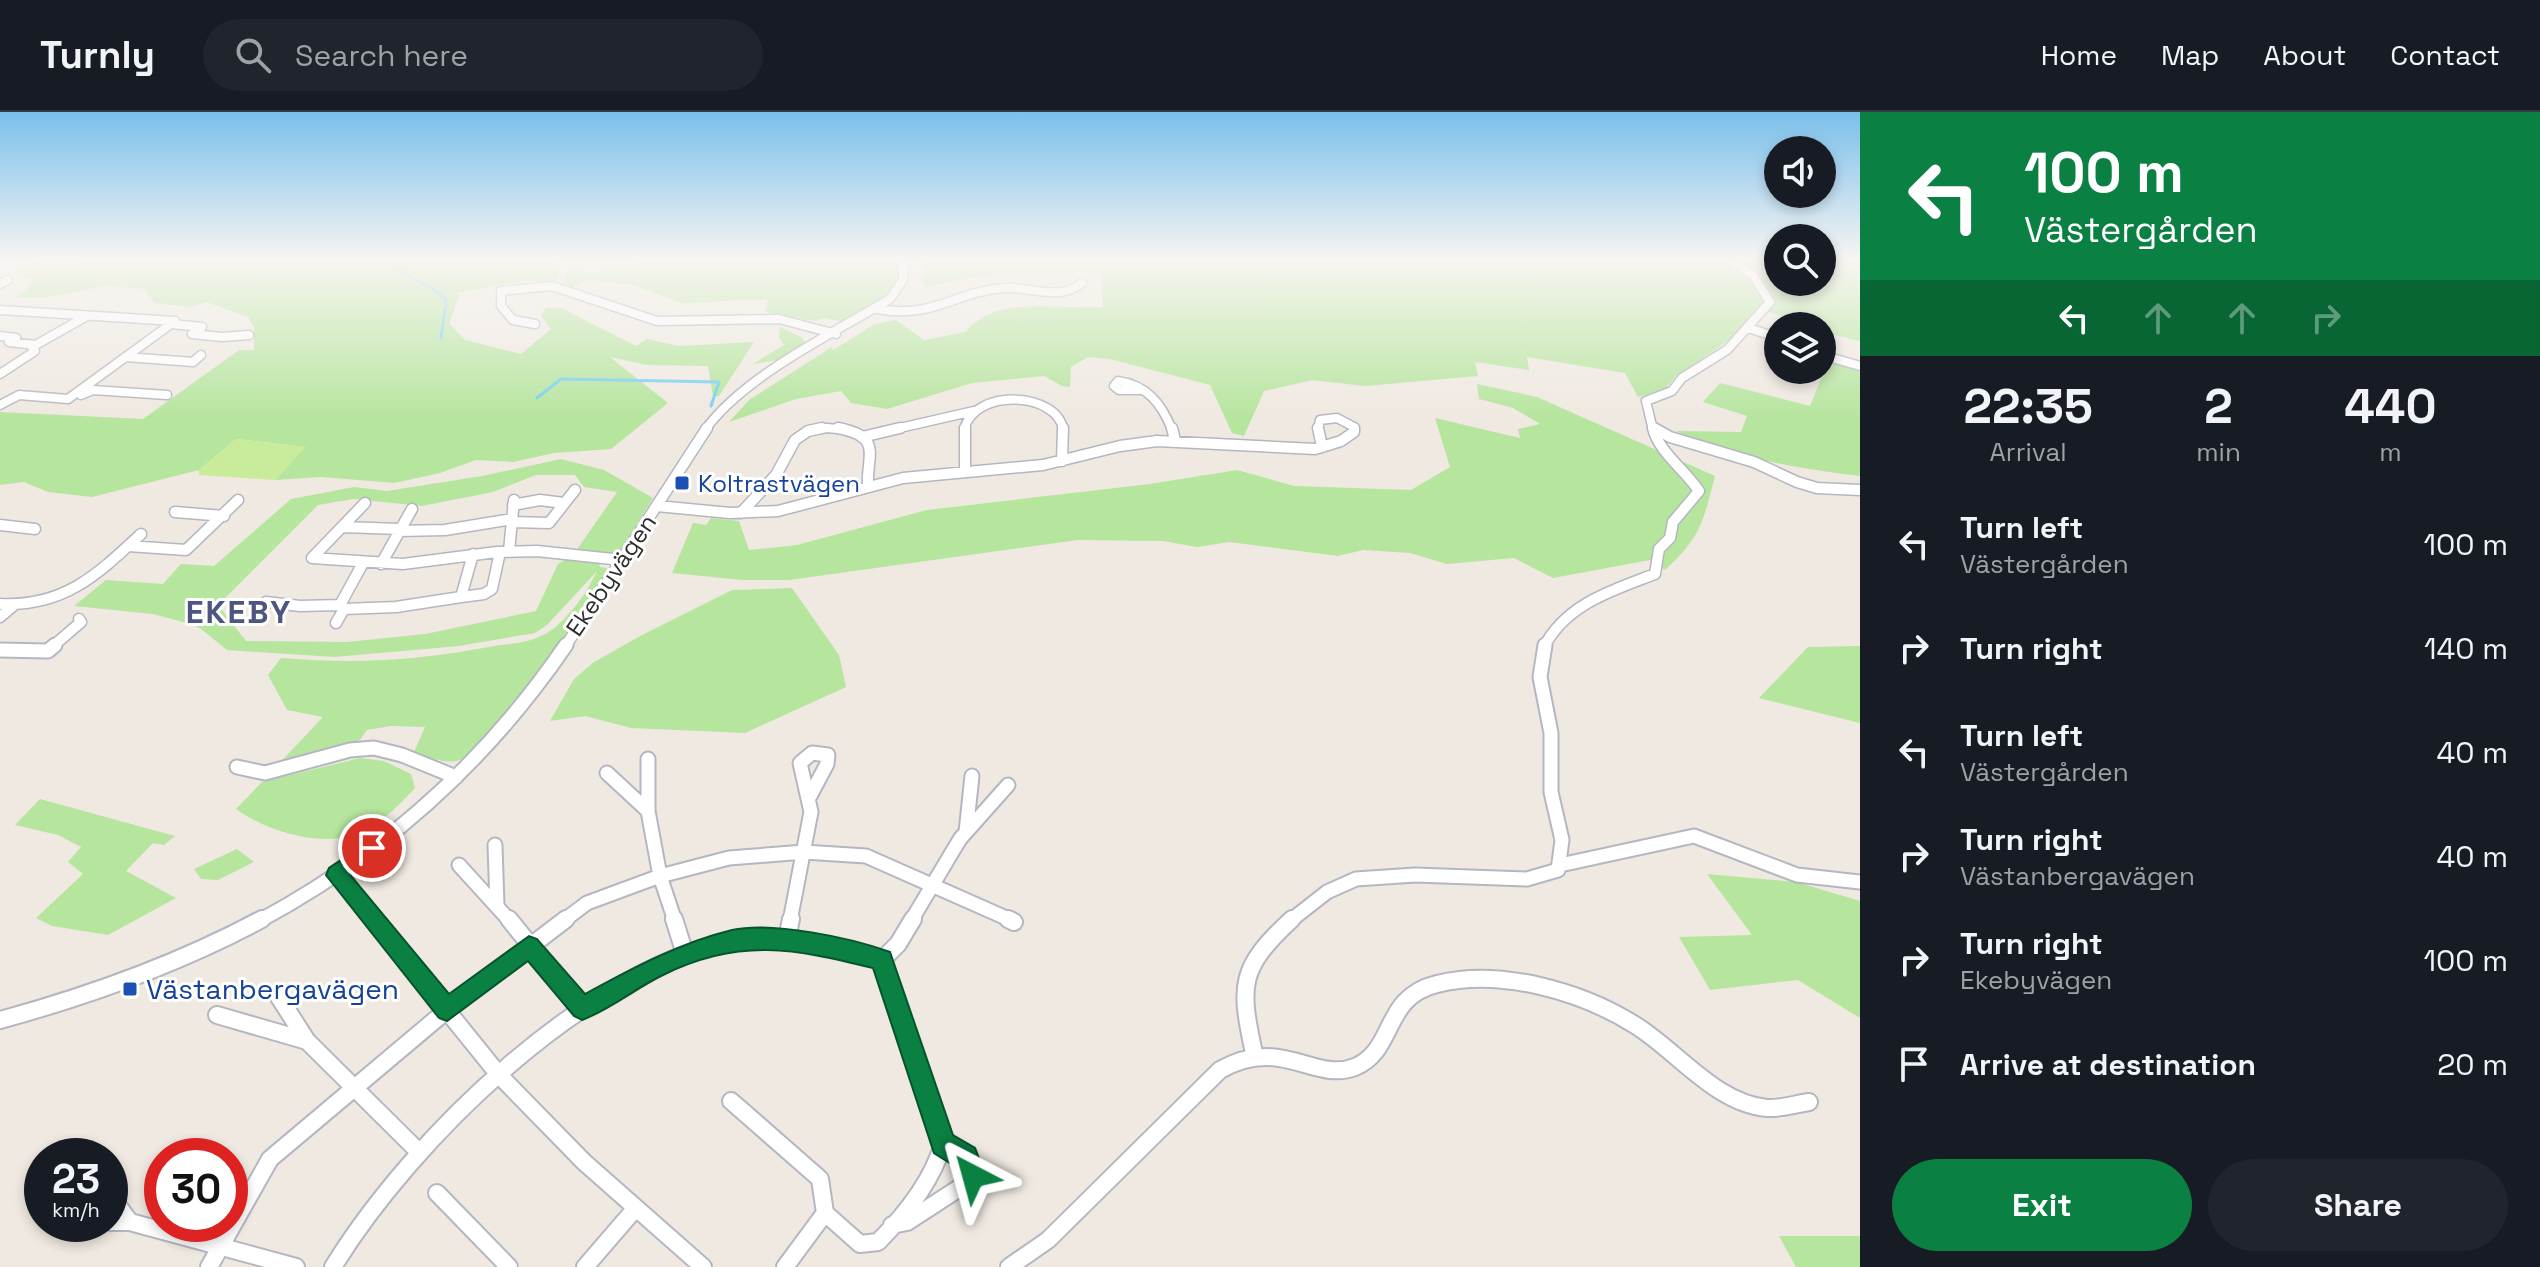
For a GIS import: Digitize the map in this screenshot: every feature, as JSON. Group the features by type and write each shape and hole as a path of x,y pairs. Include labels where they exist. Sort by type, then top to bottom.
{"street":[{"path":"0,394 68,399 175,321 32,312"},
{"path":"1,372 35,351 31,349 35,345 88,312"},
{"path":"506,312 513,320 535,324"},
{"path":"630,312 657,321 770,318 836,334"},
{"name":"Ekebyvägen","path":"0,1020 109,989 186,958 244,929 337,875 414,815 456,777 526,701 705,430 724,407 760,379 872,312"},
{"path":"1254,1053 1244,996 1249,967 1257,952 1279,930 1340,885 1382,877 1532,879 1552,874 1560,865 1565,853 1551,794 1551,733 1541,662 1560,623 1604,592 1655,574 1659,549 1670,538 1670,526 1678,511 1699,491 1686,471 1656,442 1646,401 1672,391 1682,378 1727,350 1762,312"},
{"path":"171,324 202,327 192,334 222,337 249,335"},
{"path":"1749,328 1764,333"},
{"path":"0,336 16,338 9,342 35,345"},
{"path":"126,357 193,362 201,355"},
{"path":"1836,359 1860,366"},
{"path":"74,394 93,390 167,395"},
{"path":"1139,390 1153,398 1166,413 1175,440"},
{"path":"0,405 19,394"},
{"path":"862,437 974,411 990,404 1022,400 1051,410 1063,424 1062,461"},
{"path":"965,471 963,443 969,417 974,411"},
{"path":"741,513 773,479 793,441 803,433 832,428 862,437 870,446 873,456 868,486"},
{"path":"1654,428 1670,437 1754,462 1797,482 1817,488 1860,490"},
{"path":"657,506 741,513 778,511 921,475 1006,470 1062,461 1120,446 1175,440 1290,449 1322,447"},
{"path":"343,527 445,530 512,520 549,523 575,490"},
{"path":"128,546 186,550 238,500"},
{"path":"266,602 312,607 396,607 484,594 492,589 512,520 514,502 540,500 564,503"},
{"path":"365,503 312,558 381,564 429,562 504,551 537,551 622,560"},
{"path":"381,564 412,509"},
{"path":"175,512 224,516"},
{"path":"0,525 35,529"},
{"path":"0,604 38,605 80,587 141,534"},
{"path":"461,597 460,587 469,573 473,554"},
{"path":"336,623 363,563"},
{"path":"0,617 13,606"},
{"path":"0,650 48,651 81,622 79,619"},
{"path":"237,767 265,773 350,750 374,748 402,755 456,777"},
{"path":"648,759 648,811 660,876 685,954"},
{"path":"607,773 648,811"},
{"path":"966,832 972,776"},
{"path":"882,960 898,944 966,832 1008,785"},
{"path":"787,939 811,812 810,796"},
{"path":"1560,865 1694,836 1797,875 1860,882"},
{"path":"495,845 497,905"},
{"path":"209,1267 219,1244 270,1159 447,1010 587,903 660,876 729,858 804,852 866,856 1014,922"},
{"path":"459,865 497,905 582,1009"},
{"path":"337,875 499,1075 584,1162 703,1267"},
{"path":"333,1267 367,1209 419,1152 499,1075 582,1009 654,968 685,954 736,939 787,939 865,953 882,960 943,1144 940,1157 878,1242 860,1244 825,1213 820,1179 731,1101"},
{"path":"1009,1267 1048,1240 1220,1070 1235,1060 1254,1053 1334,1069 1352,1069 1372,1059 1405,997 1438,983 1473,979 1535,987 1588,1002 1634,1025 1725,1093 1765,1109 1809,1102"},
{"path":"277,994 307,1041 419,1152"},
{"path":"217,1015 307,1041"},
{"path":"892,1225 907,1222 970,1181 973,1171 966,1158 943,1144"},
{"path":"437,1193 509,1267"},
{"path":"585,1267 635,1209"},
{"path":"785,1267 825,1213"},
{"path":"128,1219 296,1267"}],"green space":[{"path":"234,312 453,312 449,323 465,340 521,354 551,329 541,316 544,312 569,312 636,346 647,339 678,346 754,342 719,396 713,396 708,366 647,365 610,357 668,403 611,449 554,453 513,462 476,460 440,473 394,483 321,477 275,480 305,447 236,439 199,470 92,497 48,492 24,482 0,485 0,412 143,419 239,350 254,350 254,328 248,317"},
{"path":"765,312 864,312 844,322 825,318 814,321"},
{"path":"994,312 1765,312 1676,376 1665,389 1638,397 1625,373 1527,357 1529,370 1475,362 1478,376 1365,386 1312,380 1264,391 1244,436 1232,433 1210,385 1110,359 1088,357 1071,367 1070,387 1044,376 972,383 887,409 851,403 841,391 796,399 729,422 749,400 832,347 833,350 875,324 896,320 924,340 966,332 978,320"},
{"path":"1769,312 1860,312 1860,341 1836,335 1836,312"},
{"path":"780,327 801,337 808,346 784,359 753,364 784,345 779,337"},
{"path":"1836,363 1860,369 1860,476 1766,461 1676,431 1741,432 1747,416 1703,402 1720,383 1810,406 1819,384 1836,384"},
{"path":"1477,384 1537,397 1715,476 1699,528 1686,548 1665,570 1650,560 1553,578 1514,558 1447,564 1410,553 1363,550 1338,556 1229,542 1197,547 1163,541 1078,540 789,580 742,580 672,573 693,523 706,525 711,518 739,521 749,550 797,545 927,510 1150,484 1237,470 1294,486 1411,490 1450,467 1435,418 1520,438 1518,429 1540,424 1513,408 1479,399"},
{"path":"236,439 306,447 275,480 199,475 199,470"},
{"path":"561,459 604,470 653,498 617,556 576,551 617,492 584,487 575,475 536,475 493,492 422,506 353,499 318,505 218,605 246,641 347,642 425,634 536,611 558,564 568,558 599,563 600,567 607,568 585,607 516,700 474,749 456,761 438,760 414,752 425,727 391,726 367,730 360,740 275,768 323,717 287,710 268,675 281,658 385,660 531,640 547,633 565,619 597,571 547,625 535,633 459,646 334,657 227,650 200,628 183,622 153,614 74,606 106,580 163,584 181,564 214,566 291,499 354,487 387,491 482,476"},
{"path":"792,588 839,655 846,687 745,733 631,728 585,716 550,721 574,679 594,662 642,635 732,590"},
{"path":"1860,646 1860,723 1759,698 1808,647"},
{"path":"360,758 384,761 411,774 415,788 399,805 367,829 335,839 318,839 282,832 236,809 262,782"},
{"path":"40,799 175,836 164,845 153,843 126,871 176,898 108,935 52,926 36,918 83,874 68,862 81,847 58,835 15,825"},
{"path":"237,849 254,862 218,880 201,879 194,869"},
{"path":"1707,874 1796,882 1860,901 1860,1018 1798,980 1710,990 1679,937 1752,935"},
{"path":"1779,1236 1860,1236 1860,1267 1796,1267"}],"waterway":[{"path":"441,338 445,312"},
{"path":"537,398 561,379 719,382 711,406"}],"place":[{"name":"Koltrastvägen","path":"682,483"},
{"name":"Västanbergavägen","path":"130,989"}],"district":[{"name":"EKEBY","path":"239,612"}],"route":[{"path":"372,848 337,875 447,1010 529,946 582,1009 654,968 685,954 736,939 803,941 845,952 865,953 882,960 943,1144 966,1158 973,1176"}]}
